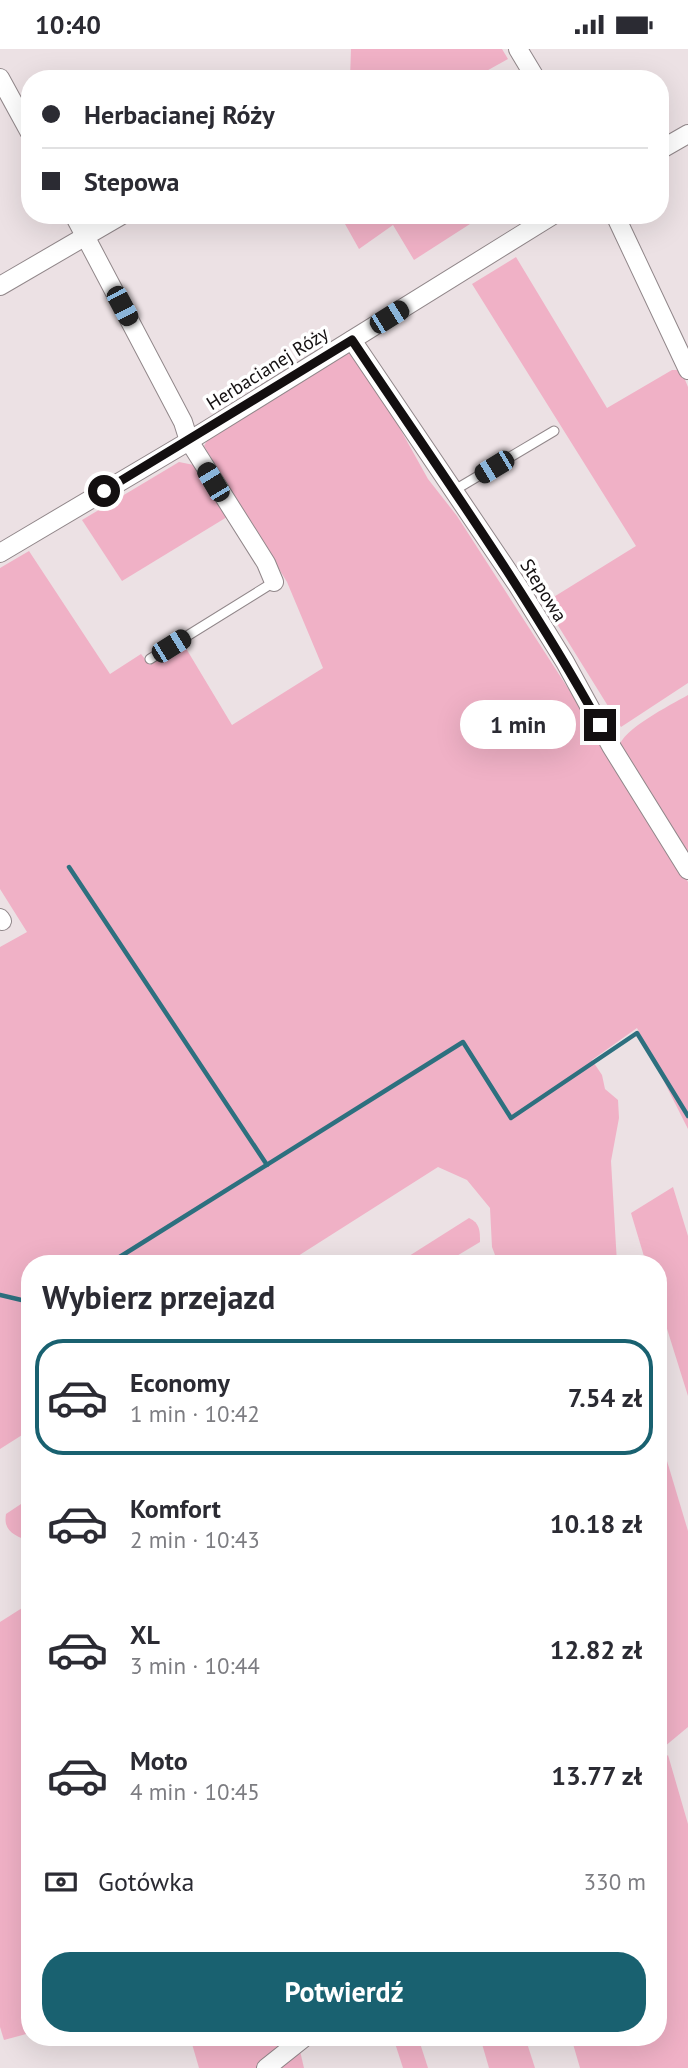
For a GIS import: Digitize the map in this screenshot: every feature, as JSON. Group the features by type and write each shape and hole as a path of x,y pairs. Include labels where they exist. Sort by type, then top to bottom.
{"street":[{"path":"518,49 531,70"},
{"path":"0,78 21,116"},
{"path":"669,146 688,134"},
{"path":"79,224 183,422 189,441 266,563 274,582"},
{"path":"0,286 106,224"},
{"name":"Herbacianej Róży","path":"0,553 189,441 539,224"},
{"path":"619,224 688,370"},
{"name":"Stepowa","path":"352,340 559,651 611,746 688,870"},
{"path":"266,2068 294,2046"}],"lane":[{"path":"453,491 554,431"},
{"path":"150,659 274,582"}],"shaded area":[{"path":"351,49 502,49 508,59 488,70 350,70"},
{"path":"345,224 470,224 414,260 393,225 359,249"},
{"path":"516,257 607,408 672,370 681,370 688,387 688,683 621,727 544,603 636,546 472,284"},
{"path":"348,351 364,364 428,479 457,516 622,772 688,882 688,1129 637,1028 592,1060 602,1075 605,1089 618,1100 619,1118 611,1161 617,1255 495,1255 492,1247 490,1208 467,1180 438,1167 300,1255 21,1255 21,1436 0,1449 0,947 27,932 0,889 0,568 29,551 110,674 141,654 150,665 184,645 232,725 323,668 287,582 204,446 209,437"},
{"path":"179,462 194,465 227,517 122,581 82,520"},
{"path":"688,695 688,863 618,748 622,740 638,725"},
{"path":"673,1187 688,1236 688,1396 667,1329 667,1255 644,1255 631,1213"},
{"path":"469,1218 479,1228 480,1242 458,1255 411,1255"},
{"path":"667,1461 688,1531 688,1727 667,1744"},
{"path":"21,1504 21,1538 8,1529 6,1514"},
{"path":"21,1609 21,2035 4,2040 0,2027 0,1622"},
{"path":"667,1756 688,1824 688,2068 580,2068 574,2046 667,2046"},
{"path":"193,2046 286,2046 261,2068 199,2068"},
{"path":"396,2046 421,2046 428,2068 403,2068"},
{"path":"483,2046 528,2046 535,2068 489,2068"},
{"path":"300,2051 304,2068 279,2068"}],"waterway":[{"path":"69,867 267,1165"},
{"path":"123,1255 463,1042 511,1118 637,1033 688,1116"},
{"path":"0,1295 21,1300"}],"route":[{"path":"104,491 352,340 518,586 600,725"}]}
